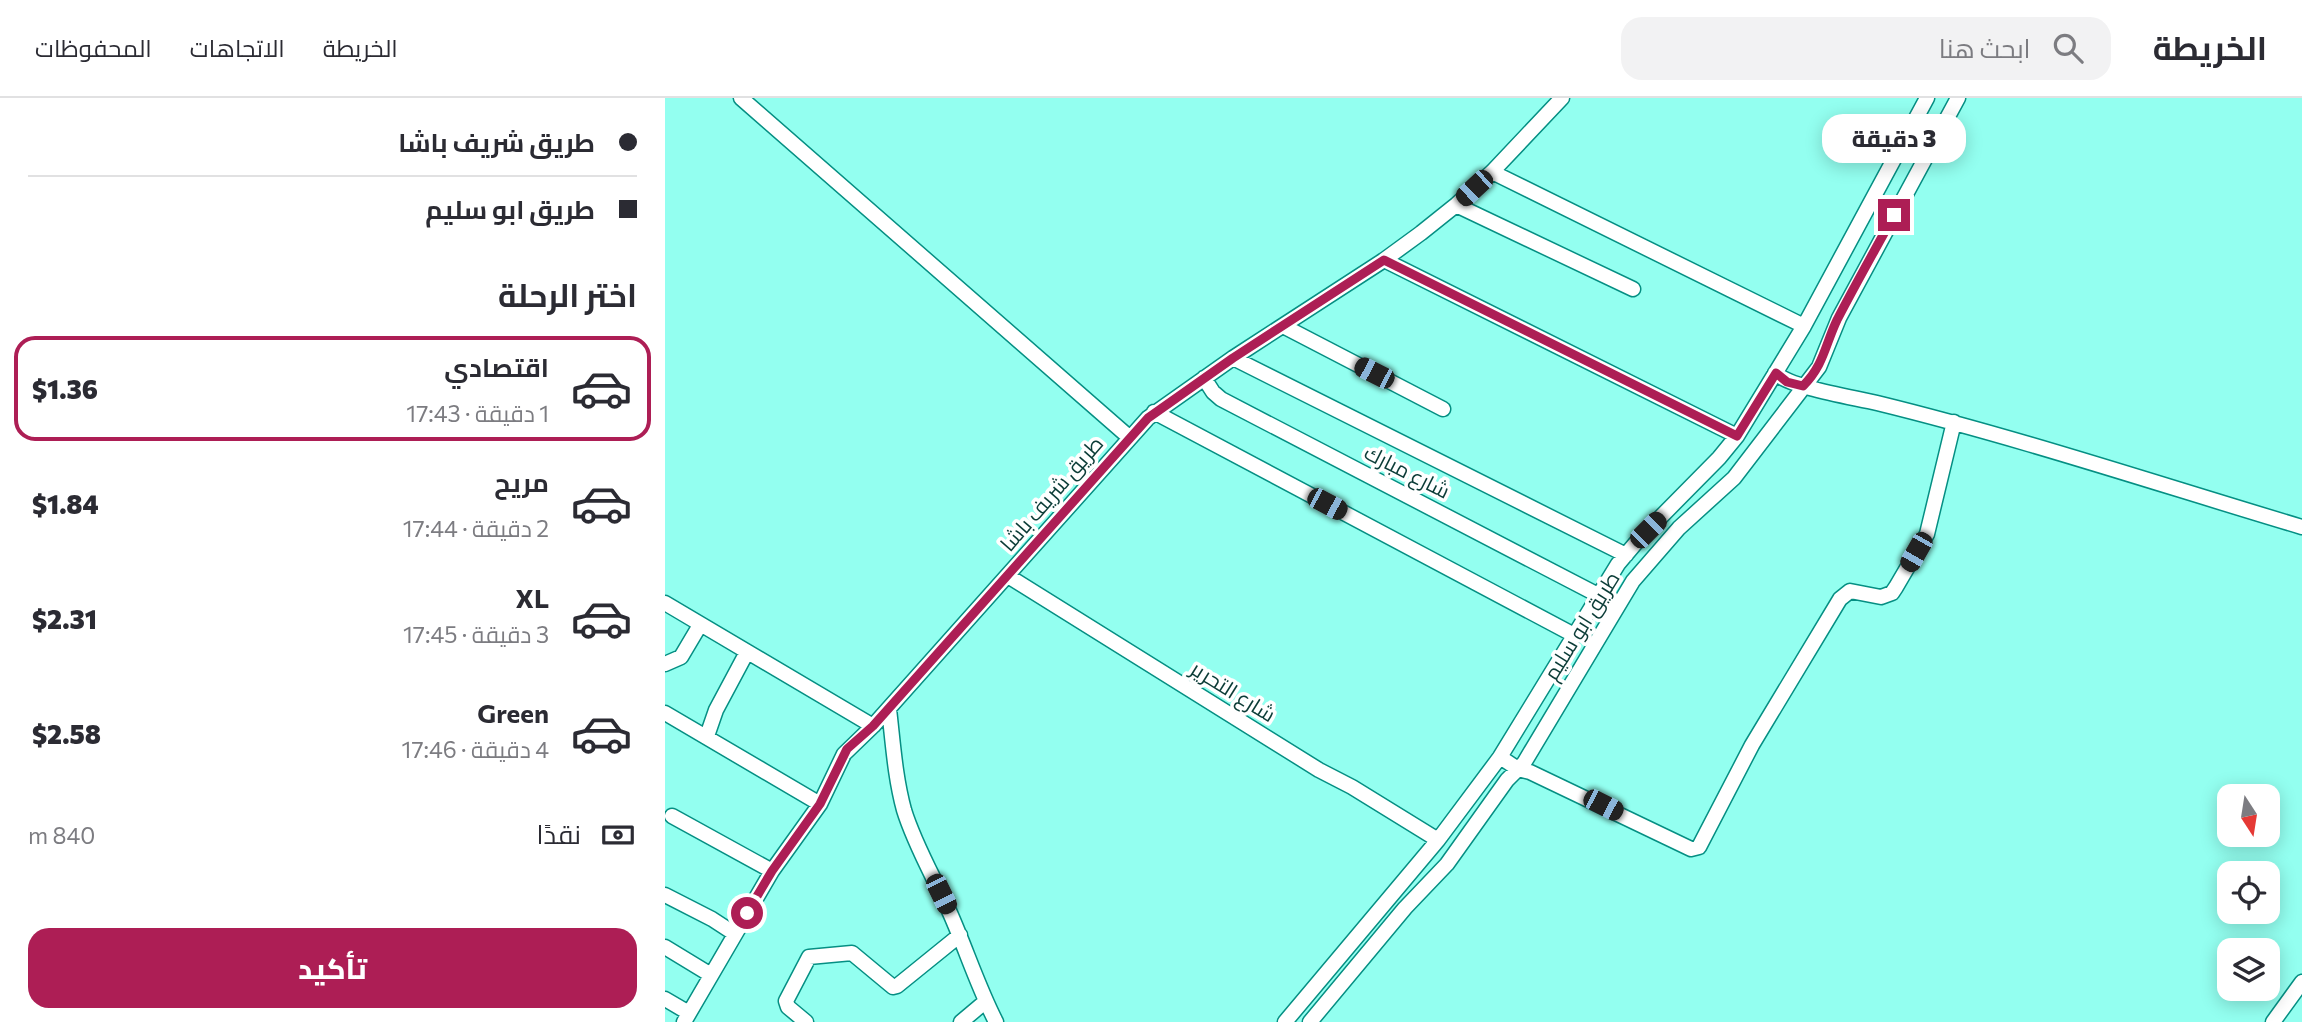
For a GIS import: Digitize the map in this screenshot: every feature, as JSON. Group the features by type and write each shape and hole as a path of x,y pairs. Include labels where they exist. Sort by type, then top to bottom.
{"street":[{"path":"741,98 1130,438"},
{"name":"طريق شريف باشا","path":"687,1018 772,871 820,804 847,749 889,709 1154,412 1384,260 1456,205 1492,172 1562,98"},
{"name":"طريق ابو سليم","path":"1285,1022 1438,840 1500,757 1598,595 1626,555 1737,436 1804,326 1927,98"},
{"name":"طريق ابو سليم","path":"1310,1022 1405,908 1447,864 1507,780 1527,759 1638,575 1679,528 1739,472 1819,367 1839,318 1958,98"},
{"path":"1492,172 1804,326"},
{"path":"1456,205 1633,289"},
{"path":"1384,260 1737,436"},
{"path":"1283,326 1443,409"},
{"path":"1233,358 1626,555"},
{"path":"1776,373 1787,382 1954,422 2302,527"},
{"name":"شارع مبارك","path":"1204,378 1221,399 1598,595"},
{"path":"1154,412 1574,635"},
{"path":"1500,757 1518,769 1530,772 1691,849 1699,847 1752,745 1840,599 1850,591 1888,596 1896,587 1927,534 1954,422"},
{"name":"شارع التحرير","path":"1008,576 1319,770 1348,784 1438,840"},
{"path":"665,603 873,726"},
{"path":"665,664 681,657 700,625"},
{"path":"707,736 716,710 747,652"},
{"path":"889,709 899,787 913,835 960,935 996,1022"},
{"path":"665,713 820,804"},
{"path":"672,816 772,871"},
{"path":"665,895 735,934"},
{"path":"806,1022 788,1007 786,1001 809,957 852,953 893,987 960,935"},
{"path":"665,947 711,975"},
{"path":"2273,1022 2302,982"},
{"path":"665,999 687,1018"},
{"path":"961,1022 986,1001"}],"route":[{"path":"747,913 772,871 820,804 847,749 873,726 1148,418 1233,358 1384,260 1737,436 1776,373 1787,382 1803,386 1812,377 1825,356 1839,318 1894,215"}]}
